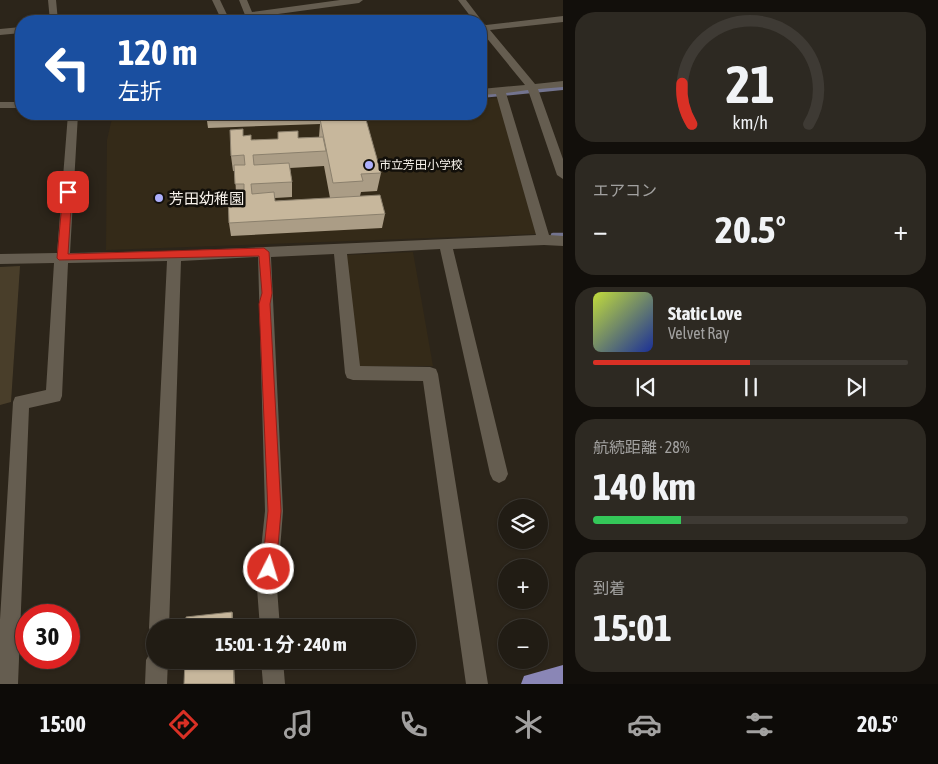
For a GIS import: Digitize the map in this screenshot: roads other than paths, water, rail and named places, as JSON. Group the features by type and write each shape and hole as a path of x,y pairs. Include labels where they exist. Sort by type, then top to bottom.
{"main road":[{"path":"532,684 563,676"}],"street":[{"path":"52,0 53,15"},
{"path":"216,0 223,15"},
{"path":"243,0 250,15 359,0"},
{"path":"462,0 473,15"},
{"path":"487,25 563,19"},
{"path":"0,32 15,31"},
{"path":"487,33 533,90 563,175"},
{"path":"487,92 533,90 563,84"},
{"path":"501,93 544,240"},
{"path":"0,105 15,105"},
{"path":"7,684 20,402 54,396 60,268 73,120"},
{"path":"0,259 174,256 544,240 563,241"},
{"path":"446,245 499,474"},
{"path":"340,249 353,373 430,374 477,684"},
{"path":"264,252 267,293 264,304 274,511 267,588 269,619"},
{"path":"159,619 174,256"},
{"path":"156,684 157,669"},
{"path":"273,669 274,684"}],"waterway":[{"path":"487,95 563,88"},
{"path":"553,235 563,235"}],"place":[{"name":"市立芳田小学校","path":"369,165"},
{"name":"芳田幼稚園","path":"159,198"}]}
